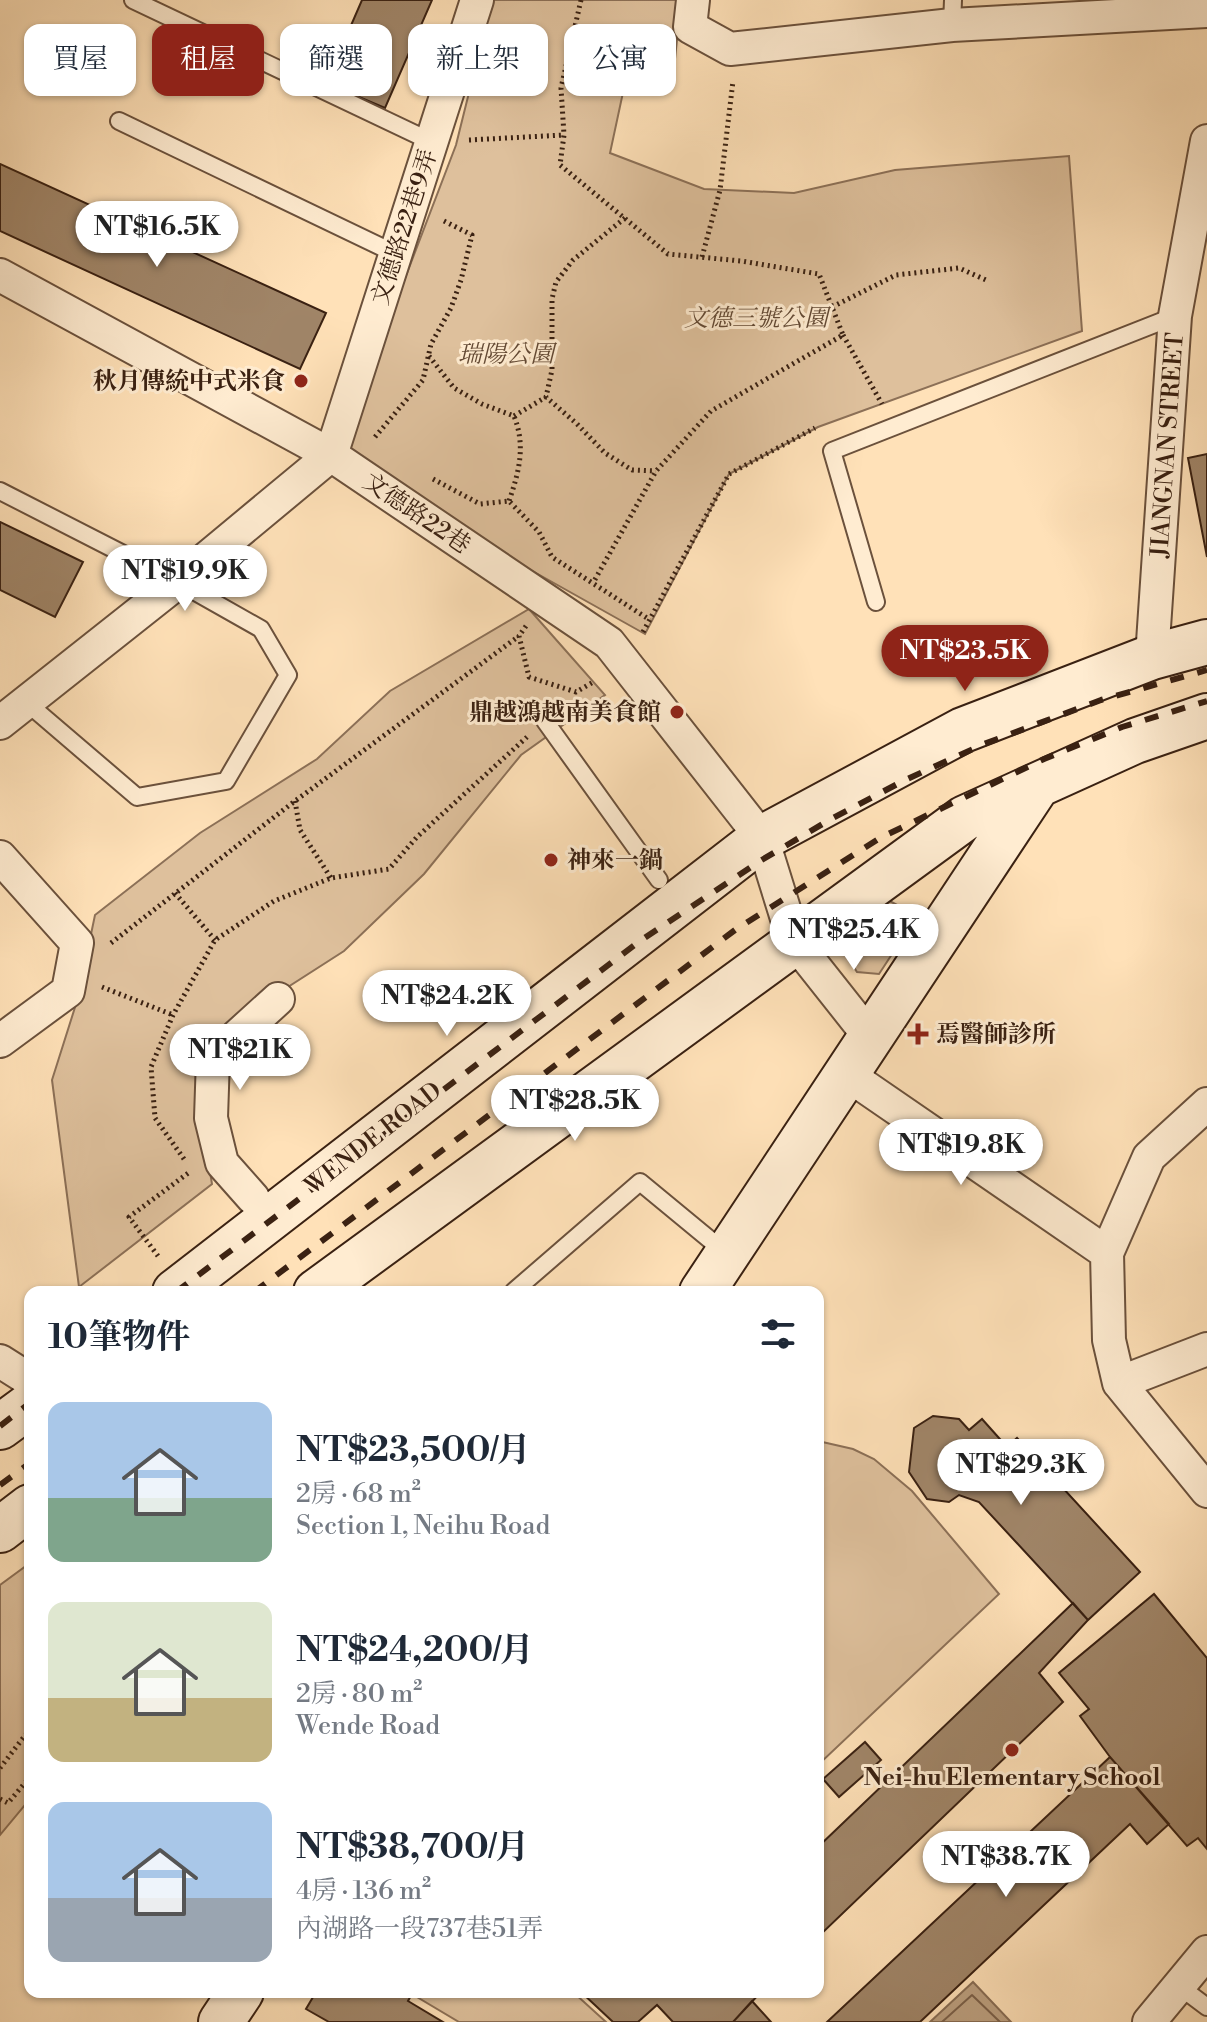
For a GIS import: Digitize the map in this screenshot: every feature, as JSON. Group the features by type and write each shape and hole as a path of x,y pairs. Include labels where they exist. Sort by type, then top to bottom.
{"main road":[{"name":"WENDE ROAD","path":"170,1279 762,838 963,730 1152,657 1207,642"},
{"path":"324,1286 965,818 1135,741 1207,716"},
{"path":"706,1286 1037,786"},
{"path":"0,1427 24,1409"},
{"path":"0,1530 24,1512"}],"street":[{"name":"文德路22巷9弄","path":"331,455 477,0"},
{"path":"693,0 690,27 730,49 953,12 1207,11"},
{"name":"JIANGNAN STREET","path":"1152,657 1175,316 1207,149"},
{"name":"文德路22巷","path":"0,275 331,455 609,643 762,838"},
{"path":"0,723 178,582 331,455"},
{"path":"762,838 794,941 870,1037"},
{"path":"0,857 77,943 68,991 0,1041"},
{"path":"253,1198 222,1163 211,1118 213,1058 278,999"},
{"path":"848,1075 1107,1253"},
{"path":"1207,1104 1149,1157 1107,1253 1109,1340 1119,1383 1207,1491"},
{"path":"1119,1383 1207,1349"},
{"path":"0,1361 24,1376"},
{"path":"1149,2022 1207,1952"}],"lane":[{"path":"133,0 432,142"},
{"path":"119,121 396,254"},
{"path":"876,602 832,451 1175,316"},
{"path":"0,491 178,582 261,629 288,675 226,781 137,797 26,702"},
{"path":"545,721 659,880"},
{"path":"520,1286 640,1182 728,1254"},
{"path":"1179,1986 1207,2007"}],"path":[{"path":"581,0 561,88 564,135 560,165 668,254 819,274 843,335 882,404"},
{"path":"702,257 720,190 738,48"},
{"path":"432,142 564,135"},
{"path":"369,444 423,380 428,356 461,280 472,235 411,205"},
{"path":"514,416 546,397 552,370 552,299 556,282 573,260 625,218"},
{"path":"832,307 896,275 959,268 986,280"},
{"path":"593,583 656,471 711,411 843,335"},
{"path":"428,356 454,388 482,404 514,416"},
{"path":"546,397 605,453 632,470 656,471"},
{"path":"509,501 520,471 521,448 514,416"},
{"path":"425,474 480,504 509,501"},
{"path":"509,501 539,532 552,557 650,620"},
{"path":"71,974 295,801 519,636 544,599"},
{"path":"519,636 529,677 576,692"},
{"path":"201,1182 155,1118 151,1067 173,1015 215,940 274,901 331,878 389,869 417,837 576,692 625,663"},
{"path":"295,801 300,830 331,878"},
{"path":"175,893 215,940"},
{"path":"71,974 173,1015"},
{"path":"170,1279 129,1217 192,1170"},
{"path":"0,1768 24,1737"},
{"path":"0,1799 8,1803 24,1784"}],"green space":[{"name":"文德三號公園","path":"492,0 681,0 676,49 676,24 564,24 564,96 622,96 610,153 704,189 794,193 895,170 1069,156 1082,331 818,427 729,474 645,634 511,559 342,443 456,145 468,96 548,96 548,24 486,24"},
{"path":"529,609 605,695 521,755 424,874 344,951 274,996 199,1104 212,1184 79,1286 52,1080 77,1001 95,915 200,833 317,759 390,691"},
{"path":"886,899 901,907 913,922 879,974 857,972 841,947 843,932"},
{"path":"824,1442 853,1449 874,1459 912,1491 999,1594 824,1759"},
{"path":"24,1567 24,1806 0,1835 0,1585"},
{"path":"419,1998 580,1998 606,2022 459,2022"}],"water":[{"path":"973,1982 1011,2022 930,2022"}],"building":[{"path":"362,0 432,0 422,24 408,24 408,55 392,92 392,24 352,24"},
{"path":"357,96 390,96 385,108"},
{"path":"0,164 326,313 300,369 0,231"},
{"path":"1207,454 1207,557 1188,458"},
{"path":"0,522 83,562 55,617 0,590"},
{"path":"933,1416 959,1419 969,1430 982,1419 1007,1447 1017,1438 1140,1572 1088,1620 979,1502 959,1495 949,1502 927,1499 909,1472 914,1428"},
{"path":"1154,1594 1207,1658 1207,1849 1198,1838 1187,1846 1110,1757 1080,1716 1089,1709 1059,1673"},
{"path":"1073,1603 1088,1620 1039,1673 1063,1702 824,1931 824,1841"},
{"path":"865,1742 881,1760 839,1797 824,1778"},
{"path":"1110,1757 1169,1824 1147,1844 1130,1824 920,2022 827,2022"},
{"path":"312,1998 410,1998 408,2001 443,2022 329,2022 306,2009"},
{"path":"587,1998 755,1998 733,2022 673,2022 657,2005 638,2022 613,2022"},
{"path":"752,2001 771,2022 733,2022"}],"railway":[{"path":"184,1286 640,941 760,861 905,780 984,744 1101,700 1207,670"},
{"path":"262,1286 735,930 880,838 1044,759 1122,727 1207,701"},
{"path":"0,1426 24,1408"},
{"path":"0,1485 24,1467"}],"place":[{"name":"秋月傳統中式米食","path":"301,381"},
{"name":"鼎越鴻越南美食館","path":"677,712"},
{"name":"神來一鍋","path":"551,860"},
{"name":"焉醫師診所","path":"918,1034"},
{"name":"Nei-hu Elementary School","path":"1012,1750"}],"park label":[{"name":"瑞陽公園","path":"506,354"}]}
